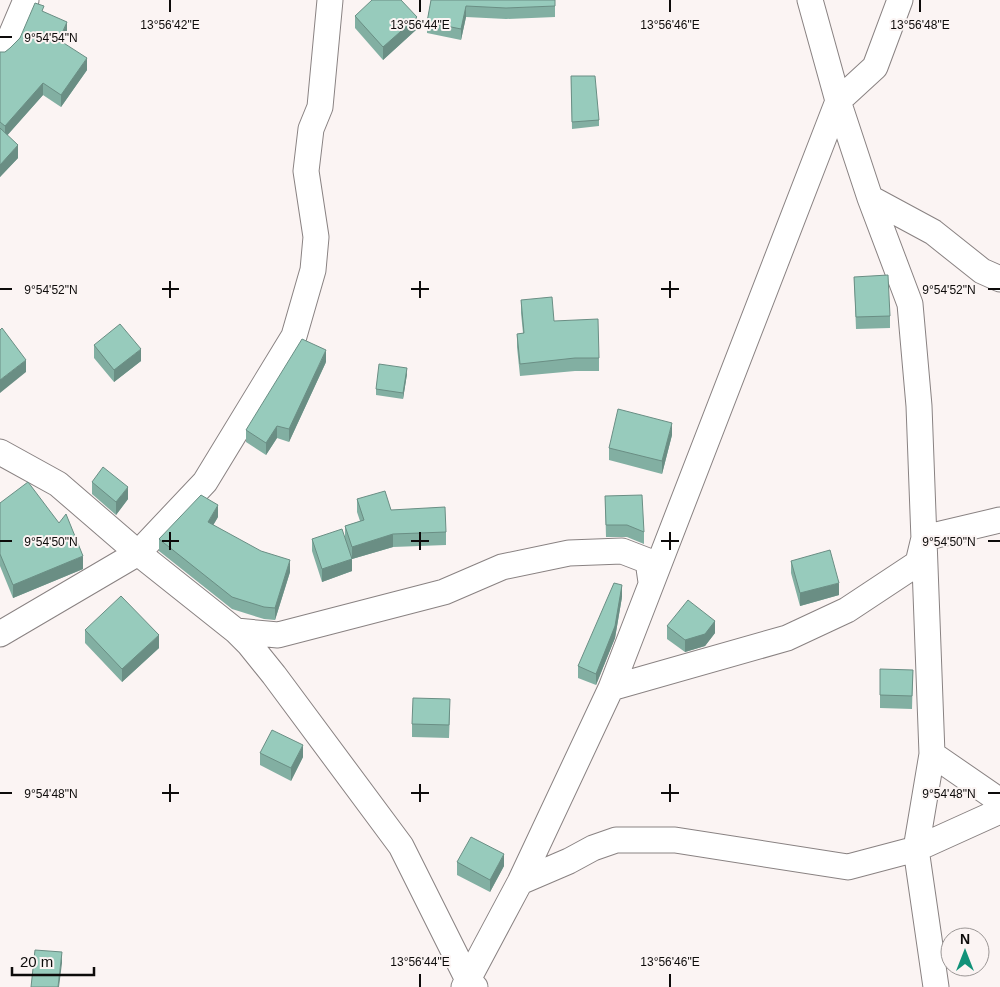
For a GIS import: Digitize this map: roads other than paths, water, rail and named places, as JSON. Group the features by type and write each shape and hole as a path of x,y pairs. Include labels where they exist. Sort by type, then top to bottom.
{"street":[{"path":"0,50 9,40 26,0"},
{"path":"0,634 138,553 204,482 294,336 313,270 316,237 306,171 311,129 320,107 330,0"},
{"path":"810,0 838,101 870,198 910,304 920,406 932,754 916,849 936,987"},
{"path":"469,985 520,882 611,688 838,101 875,67 900,0"},
{"path":"870,198 933,232 982,271 1000,278"},
{"path":"0,452 58,484 138,553 236,630 249,644 401,846 469,985"},
{"path":"924,538 1000,520"},
{"path":"611,688 787,638 847,610 918,563 924,538"},
{"path":"236,630 278,635 444,592 502,568 569,553 622,551 648,561 652,582"},
{"path":"932,754 1000,801"},
{"path":"520,882 569,861 593,848 616,840 675,840 848,867 916,849 1000,811"}]}
